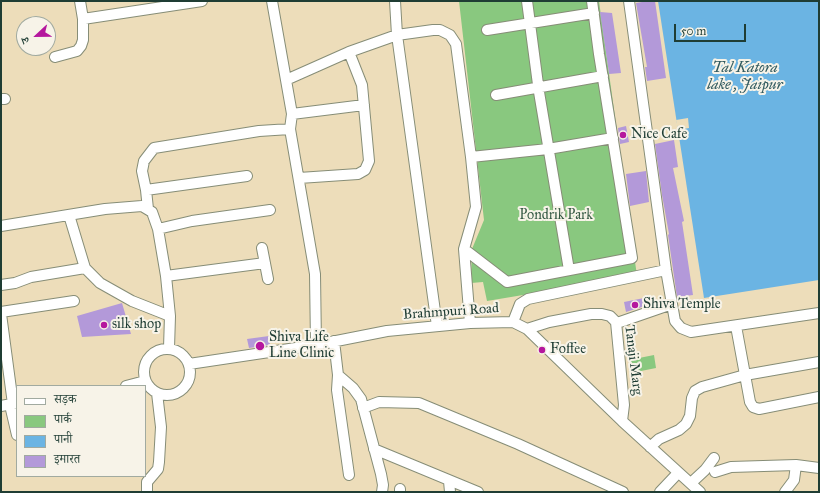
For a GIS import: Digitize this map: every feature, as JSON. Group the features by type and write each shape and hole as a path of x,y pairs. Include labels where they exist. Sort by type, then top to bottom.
{"street":[{"path":"55,57 77,51 81,46 83,40 80,1"},
{"path":"82,19 202,1"},
{"path":"272,1 292,114 290,129 299,178 299,187 315,274 316,345"},
{"path":"395,1 397,35 437,326"},
{"path":"527,1 538,88 569,270"},
{"path":"464,249 507,282 632,258 592,1"},
{"path":"629,1 666,270 675,320 681,328 691,332 819,313"},
{"path":"487,30 594,13"},
{"path":"286,80 349,52 397,35 433,30 440,30 450,35 456,44 476,207 464,249 470,323"},
{"path":"299,178 358,174 365,170 369,161 362,85 349,52"},
{"path":"496,95 603,76"},
{"path":"292,114 364,105"},
{"path":"148,210 142,171 144,160 154,148 253,132 290,129"},
{"path":"471,157 548,149 613,138"},
{"path":"146,190 247,176"},
{"path":"1,226 105,209 142,206 152,212 158,229 166,276 170,316 169,348"},
{"path":"158,229 192,221 270,210"},
{"path":"69,215 85,268 100,283 132,301 170,316"},
{"path":"262,248 268,279"},
{"path":"166,276 265,262"},
{"path":"1,285 32,277 85,268"},
{"path":"513,322 520,304 528,300 666,270"},
{"path":"16,431 10,405 1,313 74,301"},
{"path":"620,322 672,304"},
{"name":"Tanaji Marg","path":"527,329 549,322 592,314 610,316 616,322 624,405 622,421"},
{"name":"Brahmpuri Road","path":"189,364 316,345 387,331 470,323 513,322 527,329 622,421 700,492"},
{"path":"736,326 752,407 759,409 819,397"},
{"path":"334,341 338,375 337,390 349,475"},
{"path":"169,348 181,353 189,364 190,373 188,382 183,389 175,394 166,395 152,390 145,381 144,365 148,358 154,353 161,349 169,348"},
{"path":"650,447 659,439 678,430 686,424 690,416 692,398 695,391 702,387 746,375 819,362"},
{"path":"338,375 354,388 361,400 382,479 382,492"},
{"path":"130,385 145,381"},
{"path":"147,492 147,482 158,469 159,462 161,427 157,393"},
{"path":"363,408 379,402 420,403 518,444 623,492"},
{"path":"374,450 478,492"},
{"path":"691,483 705,470 714,458"},
{"path":"715,472 731,467 796,465 819,468"},
{"path":"785,492 794,480 796,465"},
{"path":"660,492 678,473"},
{"path":"449,481 450,492"}],"green space":[{"name":"Pondrik Park","path":"459,1 599,1 637,276 487,301 483,282 471,283 472,249 484,220"},
{"path":"654,355 656,368 631,373 629,360"}],"water":[{"name":"Tal Katora lake , Jaipur","path":"658,1 819,1 819,280 704,298"}],"pier":[{"path":"688,118 689,128 678,130 676,120"}],"building":[{"path":"655,1 666,78 647,81 645,67 647,67 636,3"},
{"path":"600,12 612,13 621,73 609,74"},
{"name":"Nice Cafe","path":"626,126 629,142 620,144 618,128"},
{"path":"674,140 678,167 673,168 684,221 682,222 693,295 677,297 655,144"},
{"path":"646,171 649,202 630,206 626,174"},
{"name":"Shiva Temple","path":"644,298 645,306 626,312 624,302"},
{"name":"silk shop","path":"122,303 131,334 82,337 77,316"},
{"path":"269,336 270,345 249,348 247,339"}],"place":[{"name":"Nice Cafe","path":"623,135"},
{"name":"Shiva Temple","path":"635,305"},
{"name":"silk shop","path":"104,325"},
{"name":"Shiva Life Line Clinic","path":"260,346"},
{"name":"Foffee","path":"542,350"}]}
